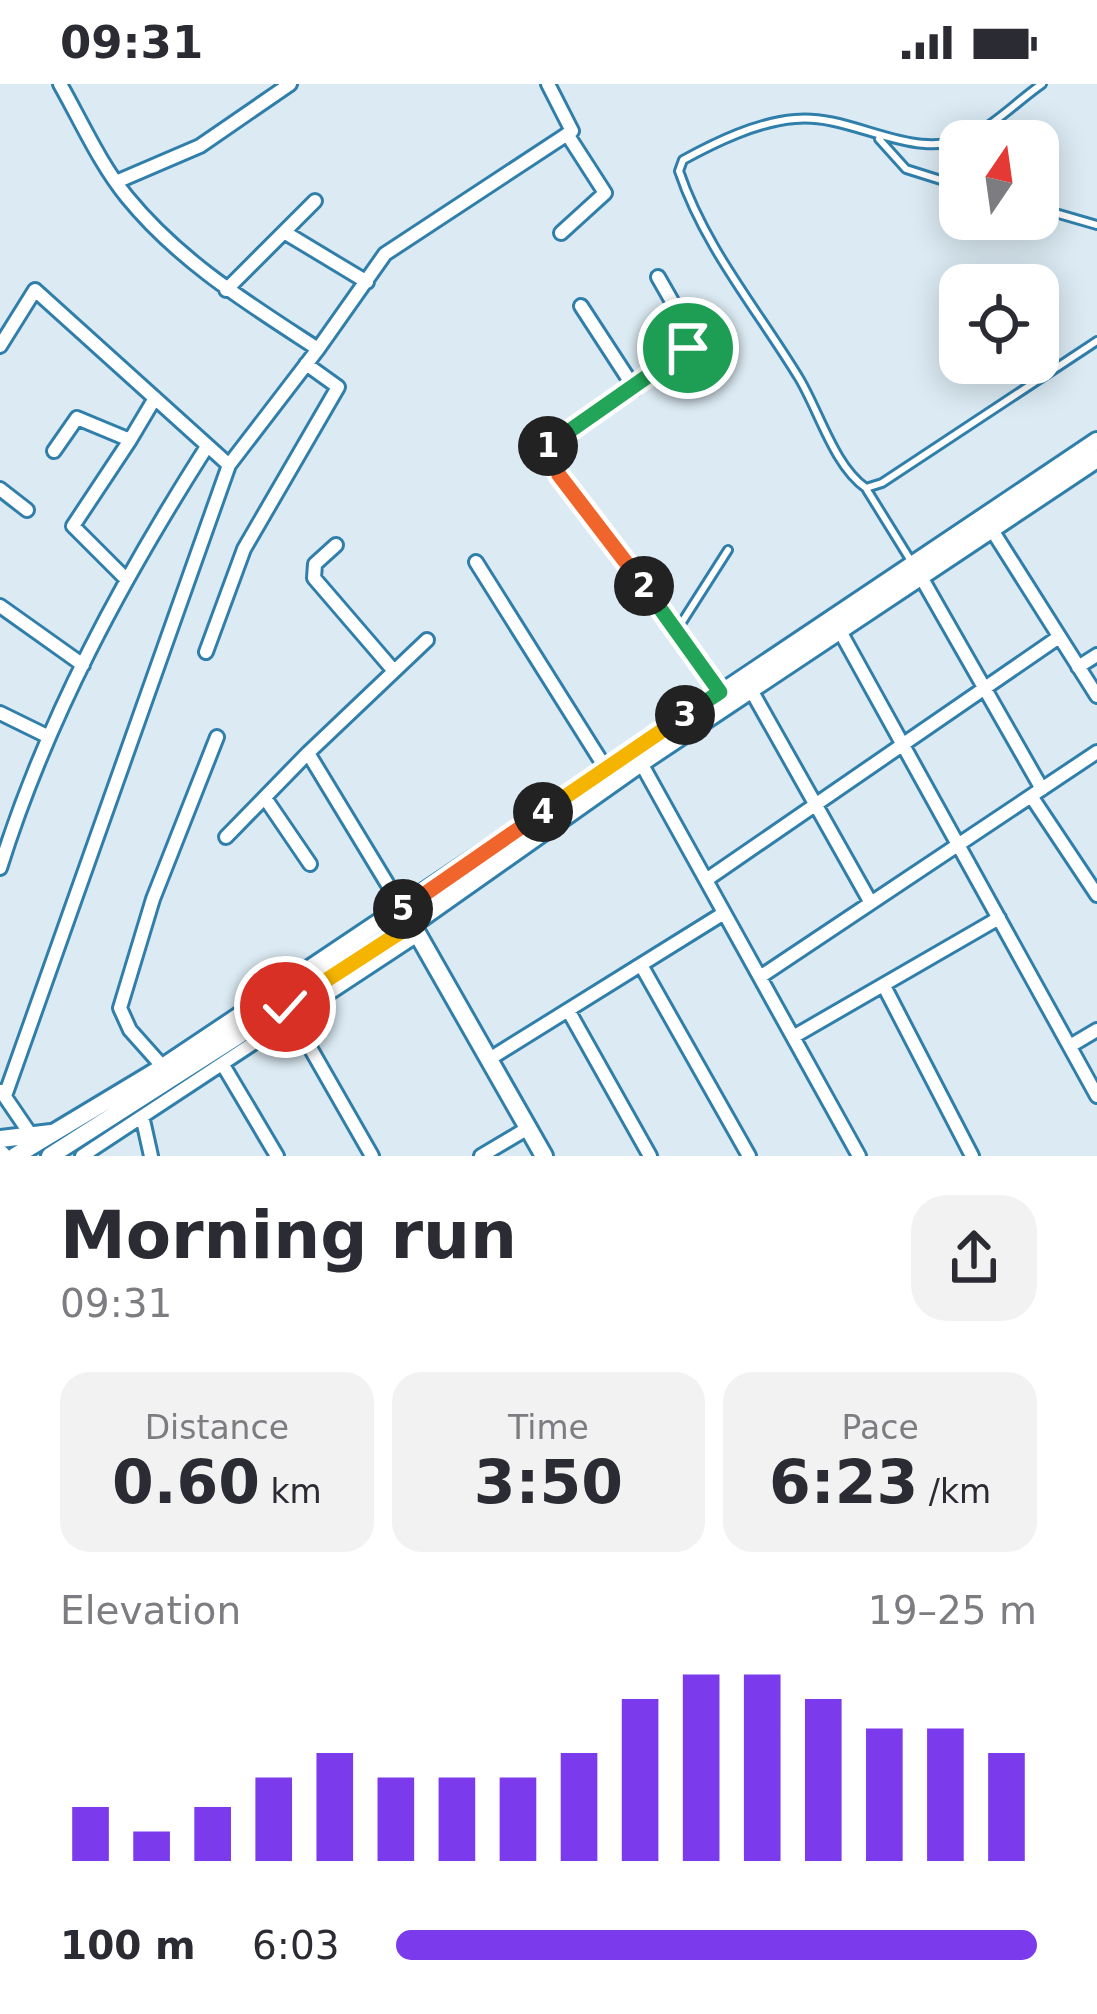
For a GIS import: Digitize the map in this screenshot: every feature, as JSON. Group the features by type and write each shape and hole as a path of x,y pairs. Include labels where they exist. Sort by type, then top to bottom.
{"street":[{"path":"60,84 116,182 164,237 226,290 318,349"},
{"path":"116,182 200,146 290,84"},
{"path":"31,1135 3,1092 229,465 394,248 568,134 572,124 548,84"},
{"path":"561,233 605,194 568,134"},
{"path":"226,290 315,201"},
{"path":"284,232 367,281"},
{"path":"658,277 690,341 681,355 547,448 559,475 720,692"},
{"path":"0,346 35,290 229,465"},
{"path":"581,306 634,389"},
{"path":"206,652 244,549 338,387 306,364"},
{"path":"127,580 73,526 155,398"},
{"path":"54,452 77,418 130,440"},
{"path":"82,1156 223,1065 641,763 841,633 917,570 1097,441"},
{"path":"0,868 26,787 83,665 127,580 206,448"},
{"path":"15,1156 163,1067 720,692 917,570 992,530 1097,459"},
{"path":"0,489 27,510"},
{"path":"992,530 1097,697"},
{"path":"336,545 315,564 314,578 394,671"},
{"path":"476,562 606,769"},
{"path":"917,570 1097,895"},
{"path":"0,606 83,665"},
{"path":"841,633 1097,1096"},
{"path":"706,880 1059,637"},
{"path":"226,837 427,640"},
{"path":"1078,667 1097,655"},
{"path":"752,690 871,903"},
{"path":"0,713 49,737"},
{"path":"163,1067 130,1030 120,1008 153,898 217,737"},
{"path":"760,977 1097,752"},
{"path":"308,753 416,929 544,1156"},
{"path":"641,763 860,1156"},
{"path":"265,797 310,864"},
{"path":"490,1058 724,913"},
{"path":"794,1037 999,918"},
{"path":"50,1156 416,929"},
{"path":"641,964 749,1156"},
{"path":"884,986 972,1156"},
{"path":"568,1010 650,1156"},
{"path":"300,1030 371,1156"},
{"path":"1070,1046 1097,1030"},
{"path":"223,1065 277,1156"},
{"path":"143,1120 151,1156"},
{"path":"481,1156 528,1128"},
{"path":"0,1139 63,1131"}],"lane":[{"path":"917,570 866,488 850,472 799,379 704,230 679,171 683,160 705,149 796,118 920,144 958,140 976,134 1042,84"},
{"path":"877,136 896,164 939,179"},
{"path":"1059,214 1097,225"},
{"path":"866,488 882,483 1097,341"},
{"path":"677,630 728,550"}],"route":[{"path":"285,1007 413,924 402,908 720,692 559,475 547,448 688,348"}]}
